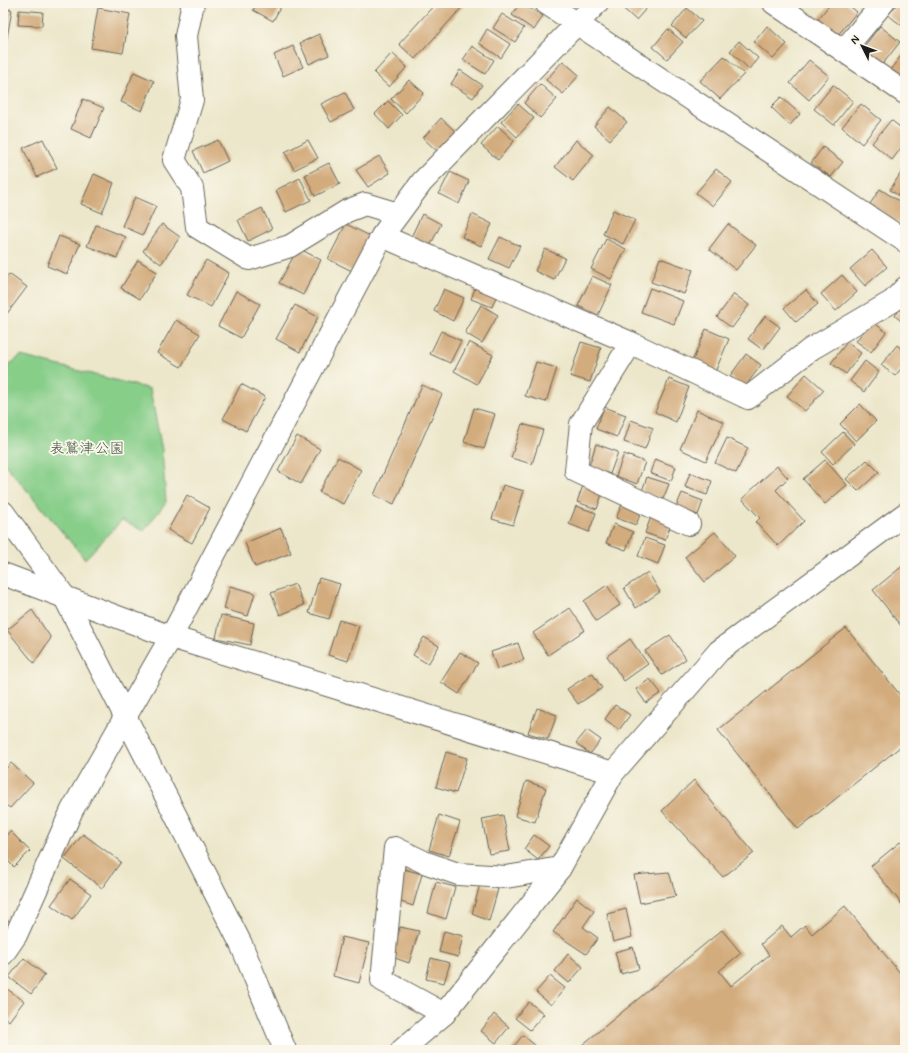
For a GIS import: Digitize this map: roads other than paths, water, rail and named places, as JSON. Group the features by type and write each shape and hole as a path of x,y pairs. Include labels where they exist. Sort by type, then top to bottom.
{"street":[{"path":"193,3 186,36 192,100 174,160 192,188 196,227 249,259 290,246 347,211 365,204 398,214"},
{"path":"546,3 905,241"},
{"path":"3,954 16,935 72,810 171,637 382,236 422,182 597,3"},
{"path":"774,3 905,92"},
{"path":"844,50 877,5"},
{"path":"382,236 631,343 748,398 811,349 893,301 905,288"},
{"path":"631,343 581,424 576,470 689,524"},
{"path":"3,512 64,596 241,944 285,1050"},
{"path":"402,1050 444,1014 560,868 613,773 718,651 905,514"},
{"path":"3,574 171,637 613,773"},
{"path":"444,1014 382,980 394,848 424,862 458,874 506,877 560,868"}],"park label":[{"name":"表鷲津公園","path":"87,449"}]}
